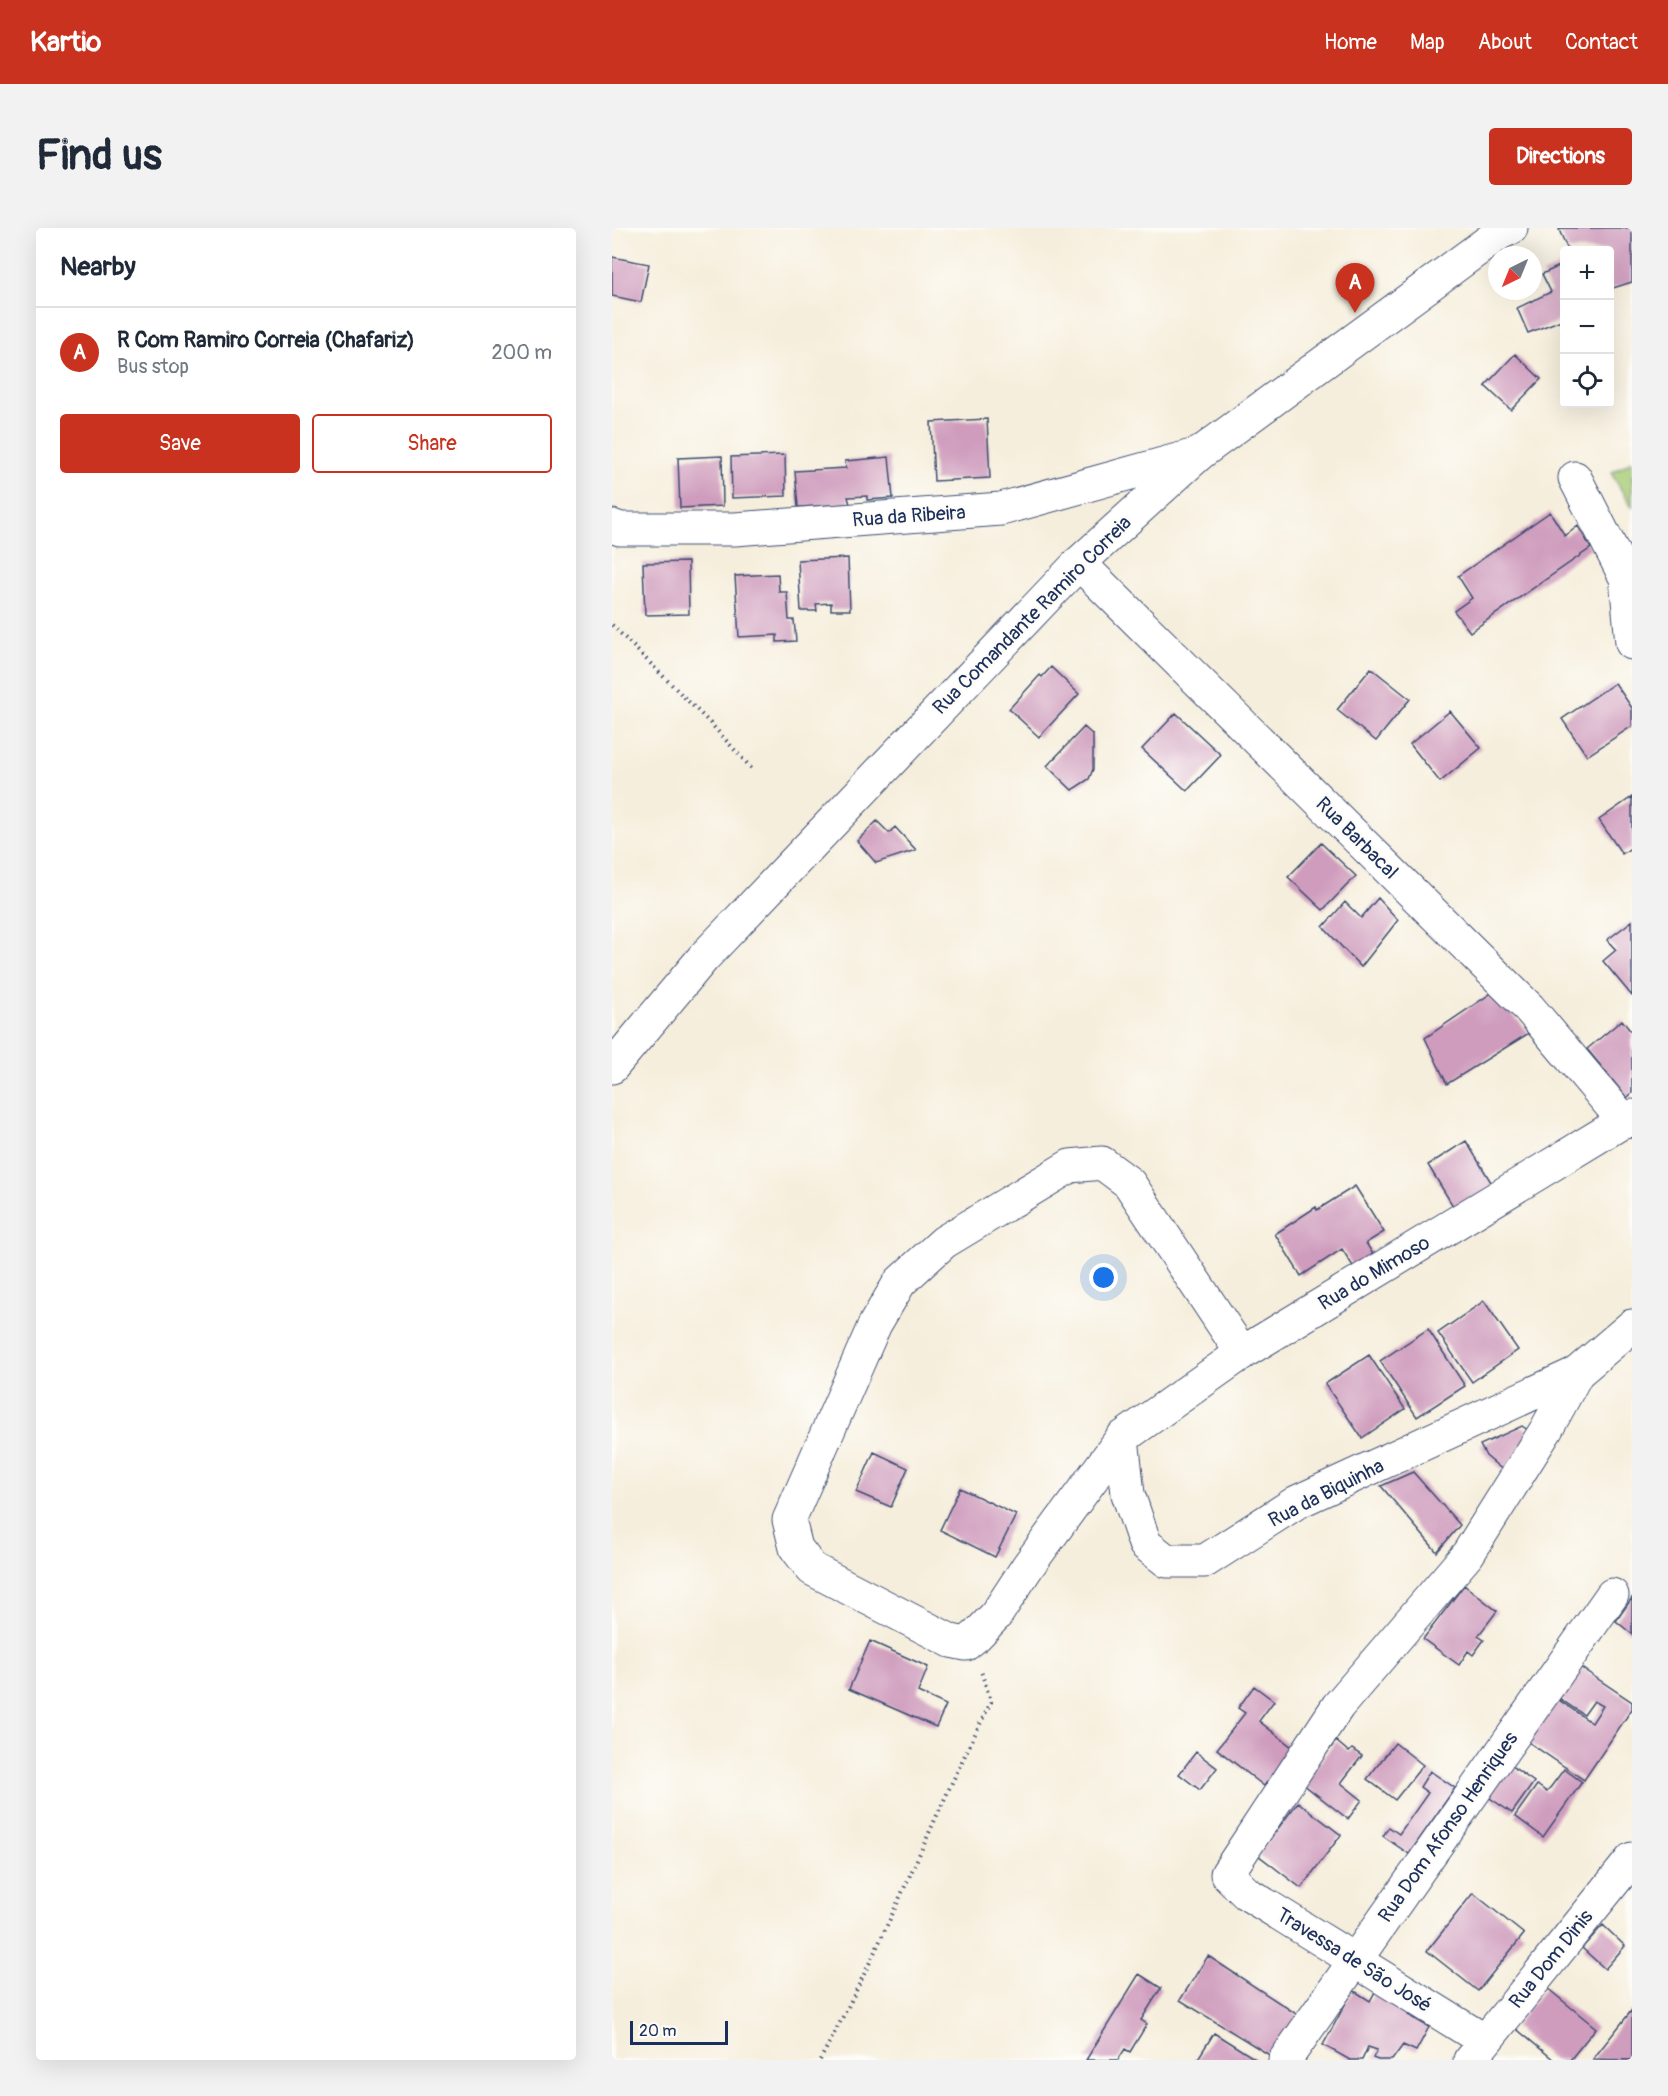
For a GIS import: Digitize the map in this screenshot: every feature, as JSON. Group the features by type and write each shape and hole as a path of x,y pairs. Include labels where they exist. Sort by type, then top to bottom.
{"street":[{"name":"Rua Comandante Ramiro Correia","path":"612,1066 704,957 1079,563 1199,454 1500,233 1511,228"},
{"name":"Rua da Ribeira","path":"612,526 620,528 735,529 1001,509 1199,454"},
{"path":"1575,478 1626,578 1632,643"},
{"name":"Rua Barbacal","path":"1079,563 1529,1008 1629,1119"},
{"name":"Rua do Mimoso","path":"966,1644 996,1615 1028,1566 1122,1438 1242,1353 1629,1119"},
{"path":"966,1644 951,1641 812,1569 796,1548 789,1520 875,1324 900,1282 944,1242 1070,1166 1102,1163 1129,1183 1242,1353"},
{"path":"1577,1373 1632,1326"},
{"name":"Rua da Biquinha","path":"1122,1438 1128,1494 1145,1544 1167,1561 1205,1560 1297,1502 1577,1373"},
{"name":"Travessa de São José","path":"1478,2050 1354,1960 1246,1893 1227,1874 1338,1706 1468,1554 1546,1430 1577,1373"},
{"name":"Rua Dom Afonso Henriques","path":"1285,2060 1612,1595"},
{"name":"Rua Dom Dinis","path":"1478,2050 1632,1858"}],"path":[{"path":"612,625 713,726 752,769"},
{"path":"820,2060 854,1999 968,1747 991,1702 981,1672 966,1644"}],"green space":[{"path":"1632,461 1632,507 1611,473"}],"building":[{"path":"1564,228 1632,228 1632,282 1614,288 1614,246 1566,246 1559,230"},
{"path":"612,257 649,264 641,302 612,296"},
{"path":"1560,266 1560,321 1528,333 1517,308 1534,300 1542,300 1542,296 1551,292 1542,274"},
{"path":"1515,354 1541,379 1511,410 1485,386"},
{"path":"987,419 990,478 934,481 931,422"},
{"path":"785,455 786,496 732,498 731,457"},
{"path":"722,456 723,506 680,508 678,458"},
{"path":"889,457 893,498 867,500 867,496 848,497 850,504 798,507 795,471 846,468 845,461"},
{"path":"1550,512 1565,536 1578,526 1591,548 1470,632 1454,611 1472,598 1458,576"},
{"path":"848,558 850,610 831,610 831,603 816,604 817,611 801,611 798,560"},
{"path":"688,562 689,614 645,615 643,563"},
{"path":"778,574 779,592 787,592 789,620 794,620 796,641 777,642 777,635 739,637 735,576"},
{"path":"1051,667 1079,694 1039,737 1009,709 1040,675 1042,677"},
{"path":"1371,668 1410,699 1376,741 1337,710"},
{"path":"1615,683 1632,708 1632,726 1587,756 1562,719"},
{"path":"1450,711 1481,748 1440,782 1410,744"},
{"path":"1176,713 1221,755 1187,791 1142,749"},
{"path":"1084,727 1093,735 1093,769 1089,779 1072,790 1047,766"},
{"path":"1632,797 1632,847 1622,854 1599,820"},
{"path":"877,821 889,833 895,827 916,850 876,863 857,841"},
{"path":"1321,843 1356,876 1323,910 1288,877"},
{"path":"1378,898 1398,920 1361,967 1323,927 1345,902 1361,918"},
{"path":"1632,921 1632,996 1603,961 1616,950 1607,940"},
{"path":"1493,992 1529,1033 1447,1084 1425,1038"},
{"path":"1622,1020 1632,1033 1632,1093 1627,1098 1587,1049"},
{"path":"1466,1141 1494,1187 1456,1211 1428,1165"},
{"path":"1355,1186 1384,1232 1366,1243 1376,1259 1356,1271 1342,1249 1301,1276 1275,1234 1316,1207 1317,1210"},
{"path":"1484,1301 1518,1350 1472,1382 1438,1333"},
{"path":"1428,1329 1465,1386 1417,1417 1380,1361"},
{"path":"1369,1355 1405,1409 1362,1438 1325,1384"},
{"path":"1522,1426 1532,1433 1505,1472 1486,1456 1480,1445"},
{"path":"874,1452 908,1468 891,1507 856,1492"},
{"path":"1413,1472 1460,1525 1437,1552 1381,1486"},
{"path":"960,1488 1016,1515 995,1557 940,1530"},
{"path":"1464,1585 1497,1611 1478,1636 1484,1640 1473,1655 1468,1651 1459,1665 1423,1639"},
{"path":"1632,1598 1632,1634 1616,1621"},
{"path":"870,1641 928,1667 918,1692 946,1705 936,1727 849,1689"},
{"path":"1580,1667 1632,1702 1632,1709 1584,1780 1524,1739 1553,1696 1592,1723 1603,1706 1594,1701 1584,1715 1559,1698"},
{"path":"1254,1686 1274,1701 1259,1721 1293,1748 1264,1786 1217,1749 1245,1713 1238,1708"},
{"path":"1336,1741 1349,1752 1352,1749 1362,1756 1341,1783 1362,1800 1348,1819 1303,1784"},
{"path":"1395,1743 1423,1765 1395,1800 1367,1779"},
{"path":"1196,1752 1217,1768 1200,1790 1179,1774"},
{"path":"1506,1762 1534,1782 1512,1813 1484,1794"},
{"path":"1564,1769 1582,1782 1543,1837 1515,1816 1537,1785 1547,1792"},
{"path":"1430,1771 1455,1788 1409,1854 1383,1836 1389,1827 1399,1834 1428,1793 1420,1787"},
{"path":"1298,1802 1341,1835 1301,1888 1258,1855"},
{"path":"1473,1893 1524,1934 1478,1991 1427,1951"},
{"path":"1603,1925 1625,1946 1605,1969 1582,1948"},
{"path":"1208,1956 1298,2015 1271,2056 1180,2000"},
{"path":"1139,1974 1161,1988 1141,2020 1147,2024 1130,2052 1125,2049 1118,2060 1086,2060"},
{"path":"1546,1987 1596,2028 1570,2060 1554,2060 1514,2027"},
{"path":"1353,1990 1370,2001 1375,1992 1411,2008 1408,2015 1429,2027 1416,2051 1403,2045 1392,2060 1378,2060 1373,2058 1377,2050 1368,2047 1362,2060 1350,2060 1323,2045"},
{"path":"1632,2010 1632,2060 1593,2059"},
{"path":"1214,2033 1257,2060 1197,2060"}],"place":[{"name":"R Com Ramiro Correia (Chafariz)","path":"1355,313"}]}
